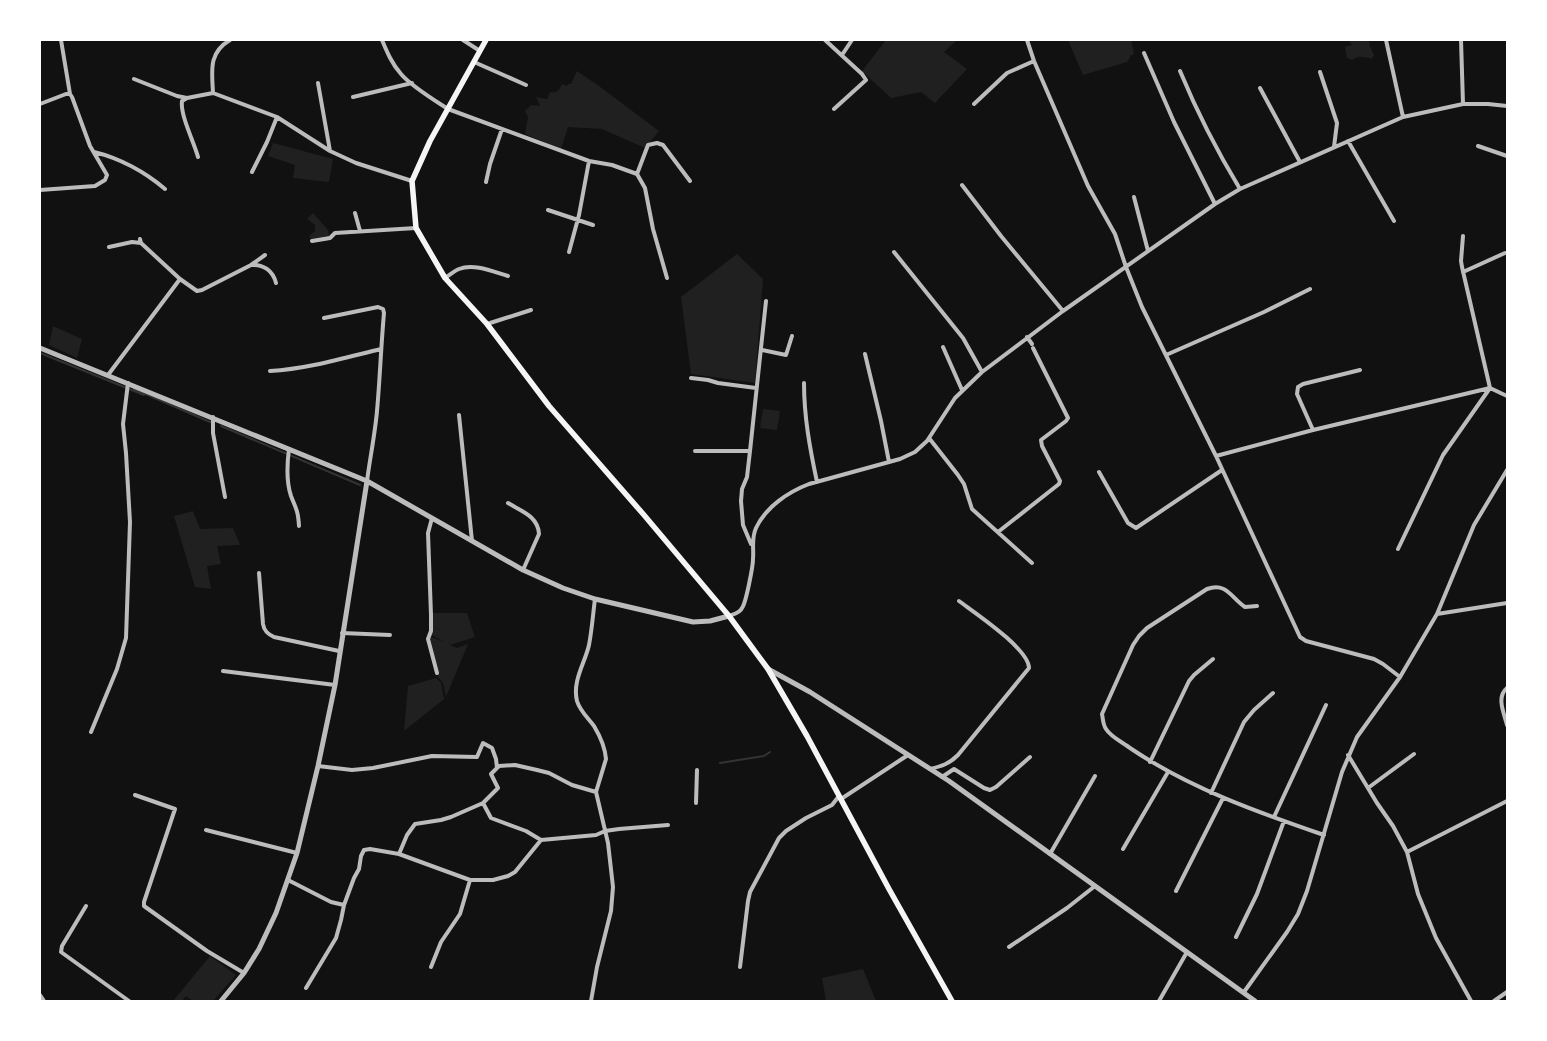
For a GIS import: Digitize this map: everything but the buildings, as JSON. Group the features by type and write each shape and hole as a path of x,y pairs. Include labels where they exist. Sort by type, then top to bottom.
{"main road":[{"path":"486,40 430,141 412,181 416,228 445,278 487,324 549,406 729,616 768,668 952,1001"}],"street":[{"path":"40,190 95,186 105,180 107,175 90,146 70,94 61,40"},
{"path":"213,93 212,69 214,57 216,51 230,40"},
{"path":"382,40 390,58 402,75 448,109 590,161 612,165 637,174 645,188 667,278"},
{"path":"463,40 480,51"},
{"path":"825,40 862,74 866,80 834,109"},
{"path":"842,55 852,40"},
{"path":"1027,40 1034,61 1088,186 1115,234 1142,307 1216,456 1300,637 1306,641 1374,659 1400,677"},
{"path":"1386,40 1396,78 1403,118"},
{"path":"1461,40 1463,104"},
{"path":"1144,53 1170,114 1215,204"},
{"path":"974,104 1007,73 1034,61"},
{"path":"474,62 526,85"},
{"path":"1180,71 1206,129 1240,189"},
{"path":"1320,72 1337,123 1334,147"},
{"path":"134,79 187,98"},
{"path":"318,83 330,151"},
{"path":"354,98 412,83"},
{"path":"1260,88 1300,162"},
{"path":"198,157 182,111 182,101 187,98 213,93 277,116 330,151 356,163 412,181"},
{"path":"40,104 70,94"},
{"path":"40,348 367,481 523,570 563,588 595,599 693,622 710,621 729,616 740,611 744,606 753,559 752,545 756,528 781,498 795,490 817,482 889,462 915,452 930,438 962,390 982,372 1063,311 1215,204 1240,189 1403,118 1463,104 1507,106"},
{"path":"252,172 277,116"},
{"path":"486,182 502,129"},
{"path":"1348,141 1394,221"},
{"path":"637,174 648,145 657,143 663,145 690,181"},
{"path":"1478,146 1507,156"},
{"path":"94,152 106,155 133,168 165,189"},
{"path":"569,252 578,220 590,161"},
{"path":"962,185 1063,311"},
{"path":"1134,197 1148,251"},
{"path":"548,210 593,225"},
{"path":"355,213 360,231"},
{"path":"312,241 330,238 335,233 416,228"},
{"path":"1398,549 1443,455 1490,388 1461,261 1463,236"},
{"path":"109,247 140,241 180,279 197,291 265,255"},
{"path":"894,252 963,338 982,372"},
{"path":"1463,272 1505,253"},
{"path":"251,264 264,266 275,276 276,283"},
{"path":"445,278 459,269 467,267 508,276"},
{"path":"108,375 180,279"},
{"path":"1166,355 1247,320 1310,289"},
{"path":"752,545 743,526 742,489 747,477 766,300"},
{"path":"221,1001 244,973 259,949 276,913 296,853 318,766 335,685 367,481 377,413 383,309 378,307 324,318"},
{"path":"487,324 531,310"},
{"path":"762,350 786,355 792,336"},
{"path":"998,532 1060,481 1042,446 1041,440 1068,418 1027,338"},
{"path":"943,347 962,390"},
{"path":"270,371 305,367 381,350"},
{"path":"865,354 889,462"},
{"path":"1313,430 1297,394 1298,387 1303,384 1360,370"},
{"path":"691,378 708,380 718,384 756,388"},
{"path":"91,732 118,669 126,638 130,522 123,424 128,383"},
{"path":"804,383 804,408 817,482"},
{"path":"1216,456 1313,430 1490,388 1507,396"},
{"path":"459,415 472,541"},
{"path":"213,418 213,433 225,498"},
{"path":"930,438 964,484 972,509 1032,562"},
{"path":"289,449 287,466 289,487 298,512 299,526"},
{"path":"695,452 750,451"},
{"path":"1099,472 1128,523 1136,528 1222,470"},
{"path":"1244,992 1284,937 1298,914 1348,755 1357,737 1400,677 1437,614 1474,525 1507,470"},
{"path":"508,503 535,519 538,528 539,534 523,570"},
{"path":"432,518 428,533 431,615 431,631 428,639 437,673"},
{"path":"259,573 263,624 264,629 268,633 274,637 339,651"},
{"path":"1257,606 1245,607 1229,592 1221,587 1213,586 1147,628 1136,641 1102,714 1103,724 1110,734 1168,772 1223,798 1324,835"},
{"path":"591,1001 597,967 611,911 613,887 608,843 596,792 606,758 602,742 594,727 580,709 576,694 578,681 589,647 595,599"},
{"path":"930,768 950,763 958,755 1029,668 1027,658 1007,638 959,601"},
{"path":"1437,614 1507,603"},
{"path":"342,633 390,635"},
{"path":"1150,762 1190,681 1194,675 1213,659"},
{"path":"768,668 810,692 930,768 1255,1001"},
{"path":"223,671 335,685"},
{"path":"1507,688 1500,697 1507,725"},
{"path":"1211,793 1244,722 1254,710 1273,694"},
{"path":"1274,817 1326,705"},
{"path":"318,766 352,770 374,768 432,756 478,757 483,743 492,748 497,768"},
{"path":"740,967 750,892 779,838 786,831 832,805 840,797 908,754"},
{"path":"1368,788 1414,754"},
{"path":"1348,755 1393,826 1407,852 1418,894 1436,938 1471,1001"},
{"path":"942,777 954,769 990,790 996,788 1030,758"},
{"path":"400,854 407,835 415,824 441,820 483,803 498,788 491,774 497,768 507,764 548,773 572,785 596,792"},
{"path":"696,803 697,770"},
{"path":"1123,849 1168,772"},
{"path":"1050,854 1095,776"},
{"path":"135,795 174,809 144,906 207,951 244,973"},
{"path":"1176,891 1223,798"},
{"path":"1407,852 1507,801"},
{"path":"483,803 491,818 526,831 541,840 668,825"},
{"path":"1236,936 1257,894 1284,821"},
{"path":"206,830 296,853"},
{"path":"306,988 336,938 344,905 359,869 364,850 370,849 400,854 470,880 493,880 508,876 520,868 541,840"},
{"path":"288,880 331,902 344,905"},
{"path":"431,967 441,942 460,914 470,880"},
{"path":"1009,947 1067,908 1095,886"},
{"path":"86,906 62,946 61,952 129,1001"},
{"path":"1159,1001 1187,952"},
{"path":"1494,1001 1507,992"},
{"path":"40,995 44,1001"}],"shaded area":[{"path":"886,40 957,40 944,52 967,69 935,103 921,92 891,98 862,71"},
{"path":"1068,40 1131,40 1134,54 1130,56 1127,62 1083,75"},
{"path":"1349,40 1369,40 1374,55 1372,59 1359,57 1352,60 1347,58 1345,47 1352,45"},
{"path":"577,71 659,131 645,148 602,129 568,127 561,149 525,134 528,117 525,111 531,105 540,106 536,97 547,99 550,92 558,91 562,84 567,86 571,84"},
{"path":"273,143 333,159 329,182 293,178 295,165 268,156"},
{"path":"313,213 328,230 329,236 311,239 309,236 315,231 315,225 307,219"},
{"path":"737,254 763,279 755,383 691,374 681,297"},
{"path":"53,326 82,339 77,358 49,345"},
{"path":"763,409 780,411 777,430 760,428"},
{"path":"193,511 200,529 233,528 240,545 217,546 221,564 207,566 211,589 195,587 174,516"},
{"path":"432,613 467,613 475,637 450,645 457,648 468,644 446,697 443,683 438,677 428,639 431,637 444,642 432,635"},
{"path":"436,678 441,683 444,699 404,731 408,686"},
{"path":"210,956 236,975 213,1001 193,1001 186,996 182,1001 173,1001"},
{"path":"863,969 876,1001 826,1001 822,978"}],"waterway":[{"path":"40,353 144,395"},
{"path":"134,389 210,422"},
{"path":"221,426 360,485"},
{"path":"720,763 764,756 770,752"}]}
